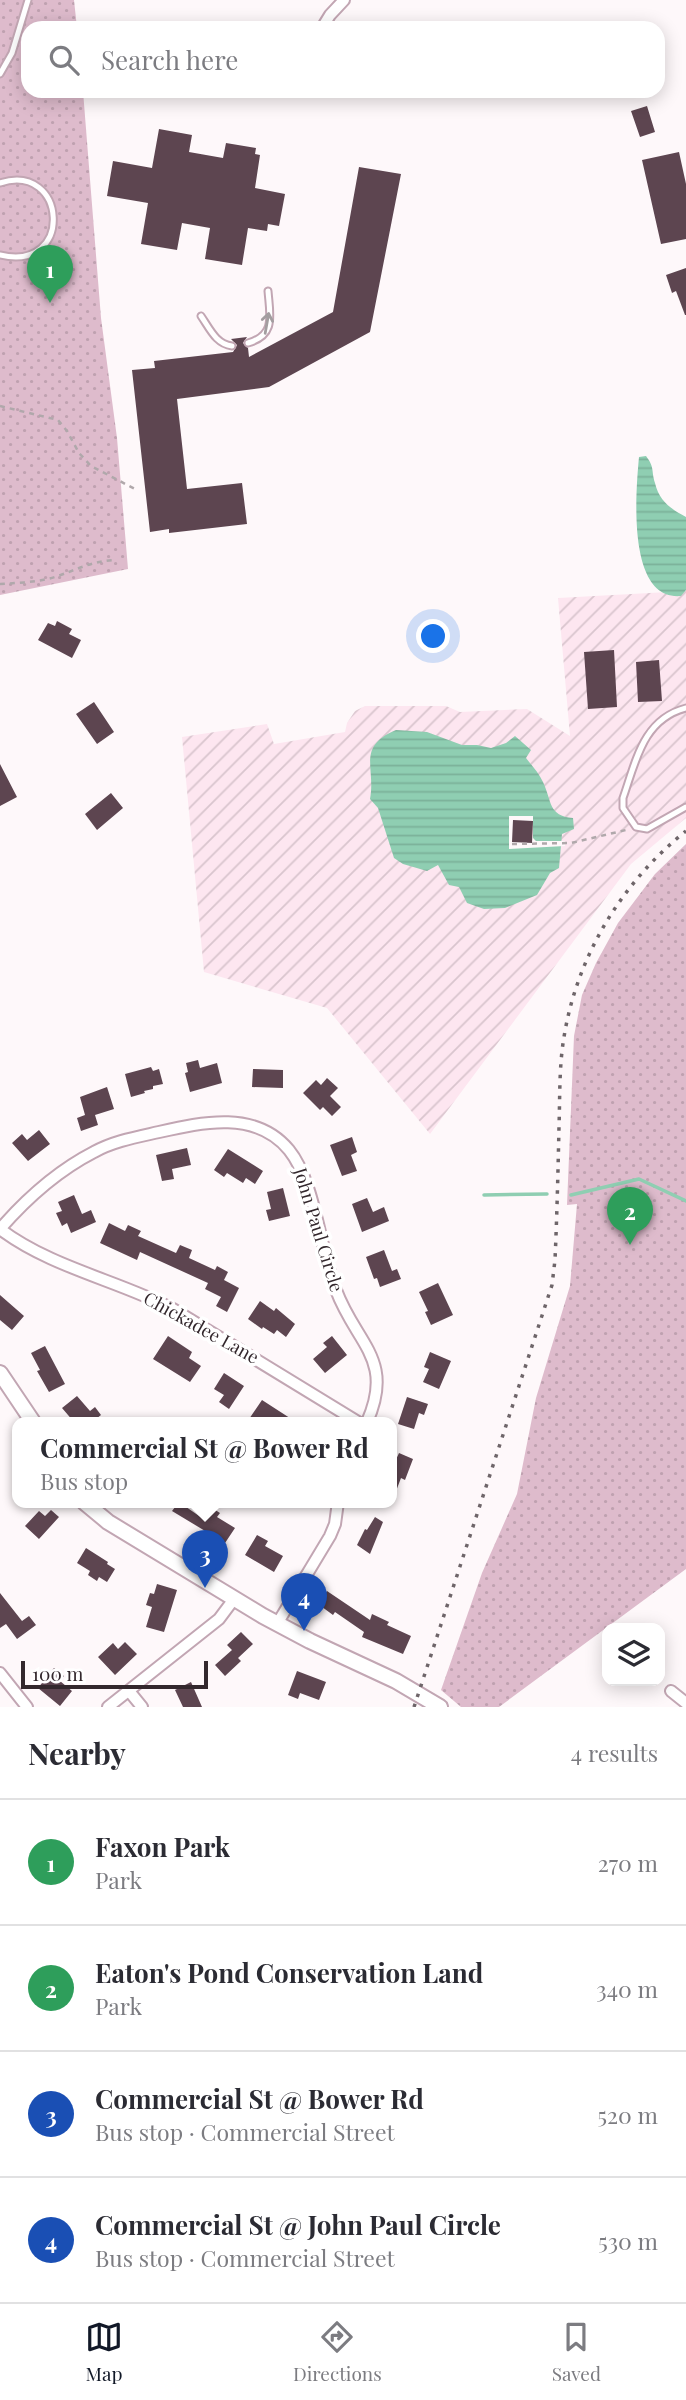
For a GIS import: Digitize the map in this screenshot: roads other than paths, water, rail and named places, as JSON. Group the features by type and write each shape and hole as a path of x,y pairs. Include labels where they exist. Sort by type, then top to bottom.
{"main road":[{"path":"0,1373 30,1417"},
{"path":"91,1508 108,1522 277,1624 396,1681 440,1707"}],"street":[{"path":"326,21 344,0"},
{"name":"John Paul Circle","path":"0,1229 48,1182 84,1157 108,1145 217,1121 244,1124 267,1132 285,1146 298,1164 335,1287 346,1314 374,1363 377,1393 369,1417"},
{"name":"Chickadee Lane","path":"0,1229 69,1267 165,1305 350,1417"},
{"path":"277,1624 330,1536 337,1508"},
{"path":"108,1707 219,1619 234,1598"},
{"path":"0,1673 27,1707"},
{"path":"129,1691 142,1707"},
{"path":"671,1691 686,1703"}],"lane":[{"path":"21,21 27,0"},
{"path":"0,74 12,53 21,21"},
{"path":"0,183 12,179 30,182 43,191 51,203 55,220 52,233 44,245 32,254 15,258 0,255"},
{"path":"248,343 260,340 266,334 270,317 268,291"},
{"path":"201,316 217,340 222,344 232,345"},
{"path":"686,708 654,725 644,738 623,798 623,808 636,827 647,830 686,807"}],"waterway":[{"path":"571,1195 639,1179 686,1201"},
{"path":"484,1195 547,1194"}],"railway":[{"path":"414,1707 552,1285 556,1243 560,1070 570,1007 591,950 623,897 642,873 686,831"}],"place":[{"name":"Faxon Park","path":"50,303"},
{"name":"Eaton's Pond Conservation Land","path":"630,1245"},
{"name":"Commercial St @ Bower Rd","path":"205,1588"},
{"name":"Commercial St @ John Paul Circle","path":"304,1631"}]}
